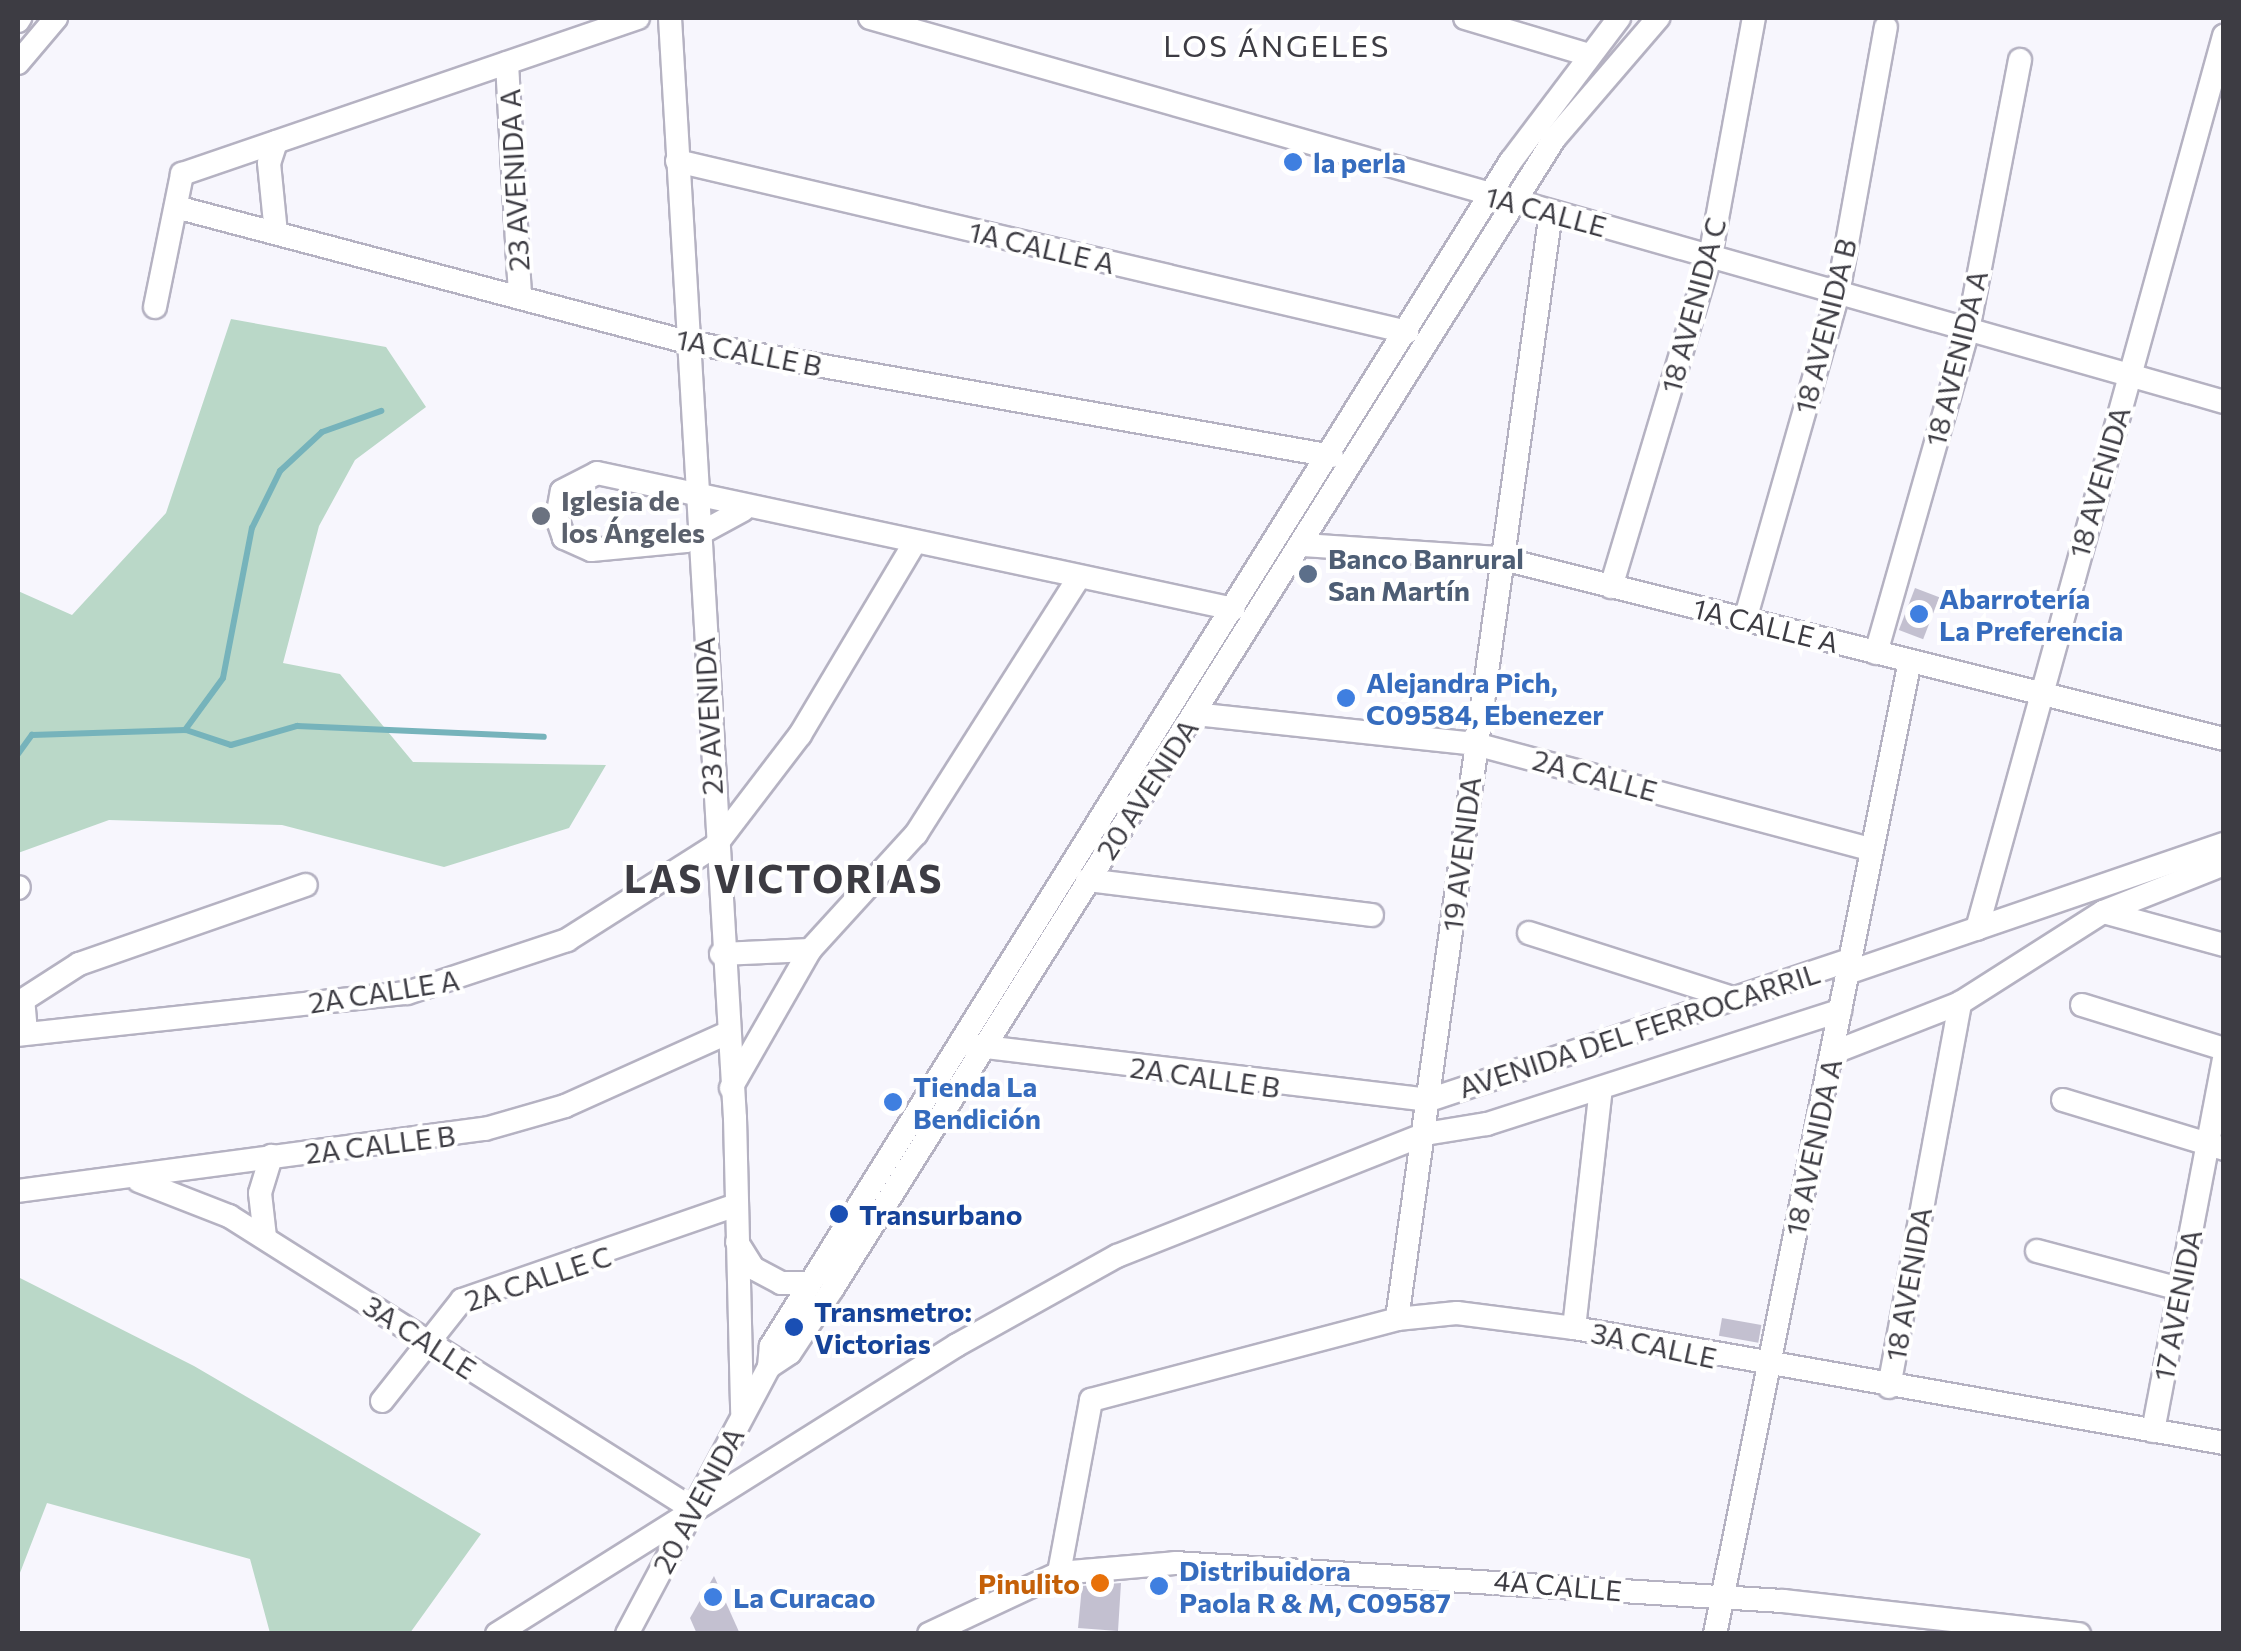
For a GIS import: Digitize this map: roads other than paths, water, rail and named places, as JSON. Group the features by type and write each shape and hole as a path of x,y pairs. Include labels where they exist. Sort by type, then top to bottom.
{"street":[{"path":"18,64 56,18"},
{"path":"156,307 182,174 638,18"},
{"name":"23 AVENIDA","path":"670,18 730,1088 742,1415"},
{"name":"1A CALLE","path":"870,18 2224,402"},
{"path":"1464,18 1586,54"},
{"path":"1503,198 1586,54 1619,18"},
{"path":"1503,198 1658,18"},
{"name":"18 AVENIDA C","path":"1611,587 1710,257 1754,18"},
{"name":"18 AVENIDA B","path":"1746,620 1838,293 1886,27"},
{"name":"18 AVENIDA","path":"1977,929 2129,376 2214,109 2224,36"},
{"name":"18 AVENIDA A","path":"1876,652 1968,330 2020,60"},
{"name":"23 AVENIDA A","path":"507,63 520,298"},
{"path":"276,142 269,163 276,234"},
{"name":"1A CALLE A","path":"677,161 1407,332"},
{"name":"20 AVENIDA","path":"769,1367 790,1353 1234,609 1407,332 1503,198"},
{"name":"20 AVENIDA","path":"627,1634 769,1367 771,1346 810,1282 1088,880 1195,714 1303,545 1503,198"},
{"name":"1A CALLE B","path":"176,206 687,342 1332,456"},
{"name":"19 AVENIDA","path":"1397,1319 1425,1134 1499,558 1551,212"},
{"path":"743,510 698,536 580,548 557,518 562,491 597,474 743,510 1234,609"},
{"name":"2A CALLE A","path":"22,1033 442,986 567,940 714,846 800,735 914,544"},
{"name":"1A CALLE A","path":"1303,545 1499,558 2224,739"},
{"path":"730,1088 810,950 916,834 1079,577"},
{"name":"18 AVENIDA A","path":"1715,1634 1910,661"},
{"name":"2A CALLE","path":"1195,714 1475,744 1870,848"},
{"name":"AVENIDA DEL FERROCARRIL","path":"1429,1100 1729,997 1977,929 2224,844"},
{"path":"1832,1053 1960,1003 2103,912 2224,864"},
{"path":"1088,880 1372,915"},
{"path":"22,1033 23,1000 79,964 306,884"},
{"path":"2103,912 2224,945"},
{"path":"1529,933 1729,997"},
{"path":"720,954 810,950"},
{"name":"18 AVENIDA","path":"1889,1387 1960,1003"},
{"path":"2082,1004 2224,1049"},
{"name":"AVENIDA DEL FERROCARRIL","path":"497,1634 694,1510 1117,1256 1425,1134 1601,1089 1840,1012"},
{"name":"2A CALLE B","path":"18,1190 137,1180 272,1156 381,1149 525,1119 725,1034"},
{"name":"2A CALLE B","path":"972,1046 1429,1100"},
{"name":"17 AVENIDA","path":"2153,1431 2180,1289 2216,1146 2224,1060"},
{"path":"1574,1328 1601,1089"},
{"path":"2063,1100 2216,1146"},
{"path":"265,1237 260,1193 272,1156"},
{"name":"3A CALLE","path":"137,1180 265,1237 694,1510"},
{"name":"2A CALLE C","path":"382,1400 426,1341 474,1294 590,1262 734,1206"},
{"path":"737,1242 753,1268 781,1283 810,1282"},
{"path":"2037,1250 2180,1289"},
{"name":"3A CALLE","path":"1059,1574 1090,1400 1397,1319 1457,1312 1574,1328 1767,1368 2224,1443"},
{"name":"4A CALLE","path":"940,1632 1059,1574 1194,1564 1722,1599 2079,1634"}],"waterway":[{"path":"18,754 32,735 185,730 223,678 252,528 280,471 322,432 381,411"},
{"path":"186,730 231,745 297,726 544,737"}],"place":[{"name":"la perla","path":"1293,162"},
{"name":"Iglesia de los Ángeles","path":"541,516"},
{"name":"Banco Banrural San Martín","path":"1308,574"},
{"name":"Abarrotería La Preferencia","path":"1919,614"},
{"name":"Alejandra Pich, C09584, Ebenezer","path":"1346,698"},
{"name":"Tienda La Bendición","path":"893,1102"},
{"name":"Transurbano","path":"839,1214"},
{"name":"Transmetro: Victorias","path":"794,1327"},
{"name":"Pinulito","path":"1100,1583"},
{"name":"Distribuidora Paola R & M, C09587","path":"1159,1586"},
{"name":"La Curacao","path":"713,1597"}],"district":[{"name":"LOS ÁNGELES","path":"1277,45"},
{"name":"LAS VICTORIAS","path":"784,878"}]}
